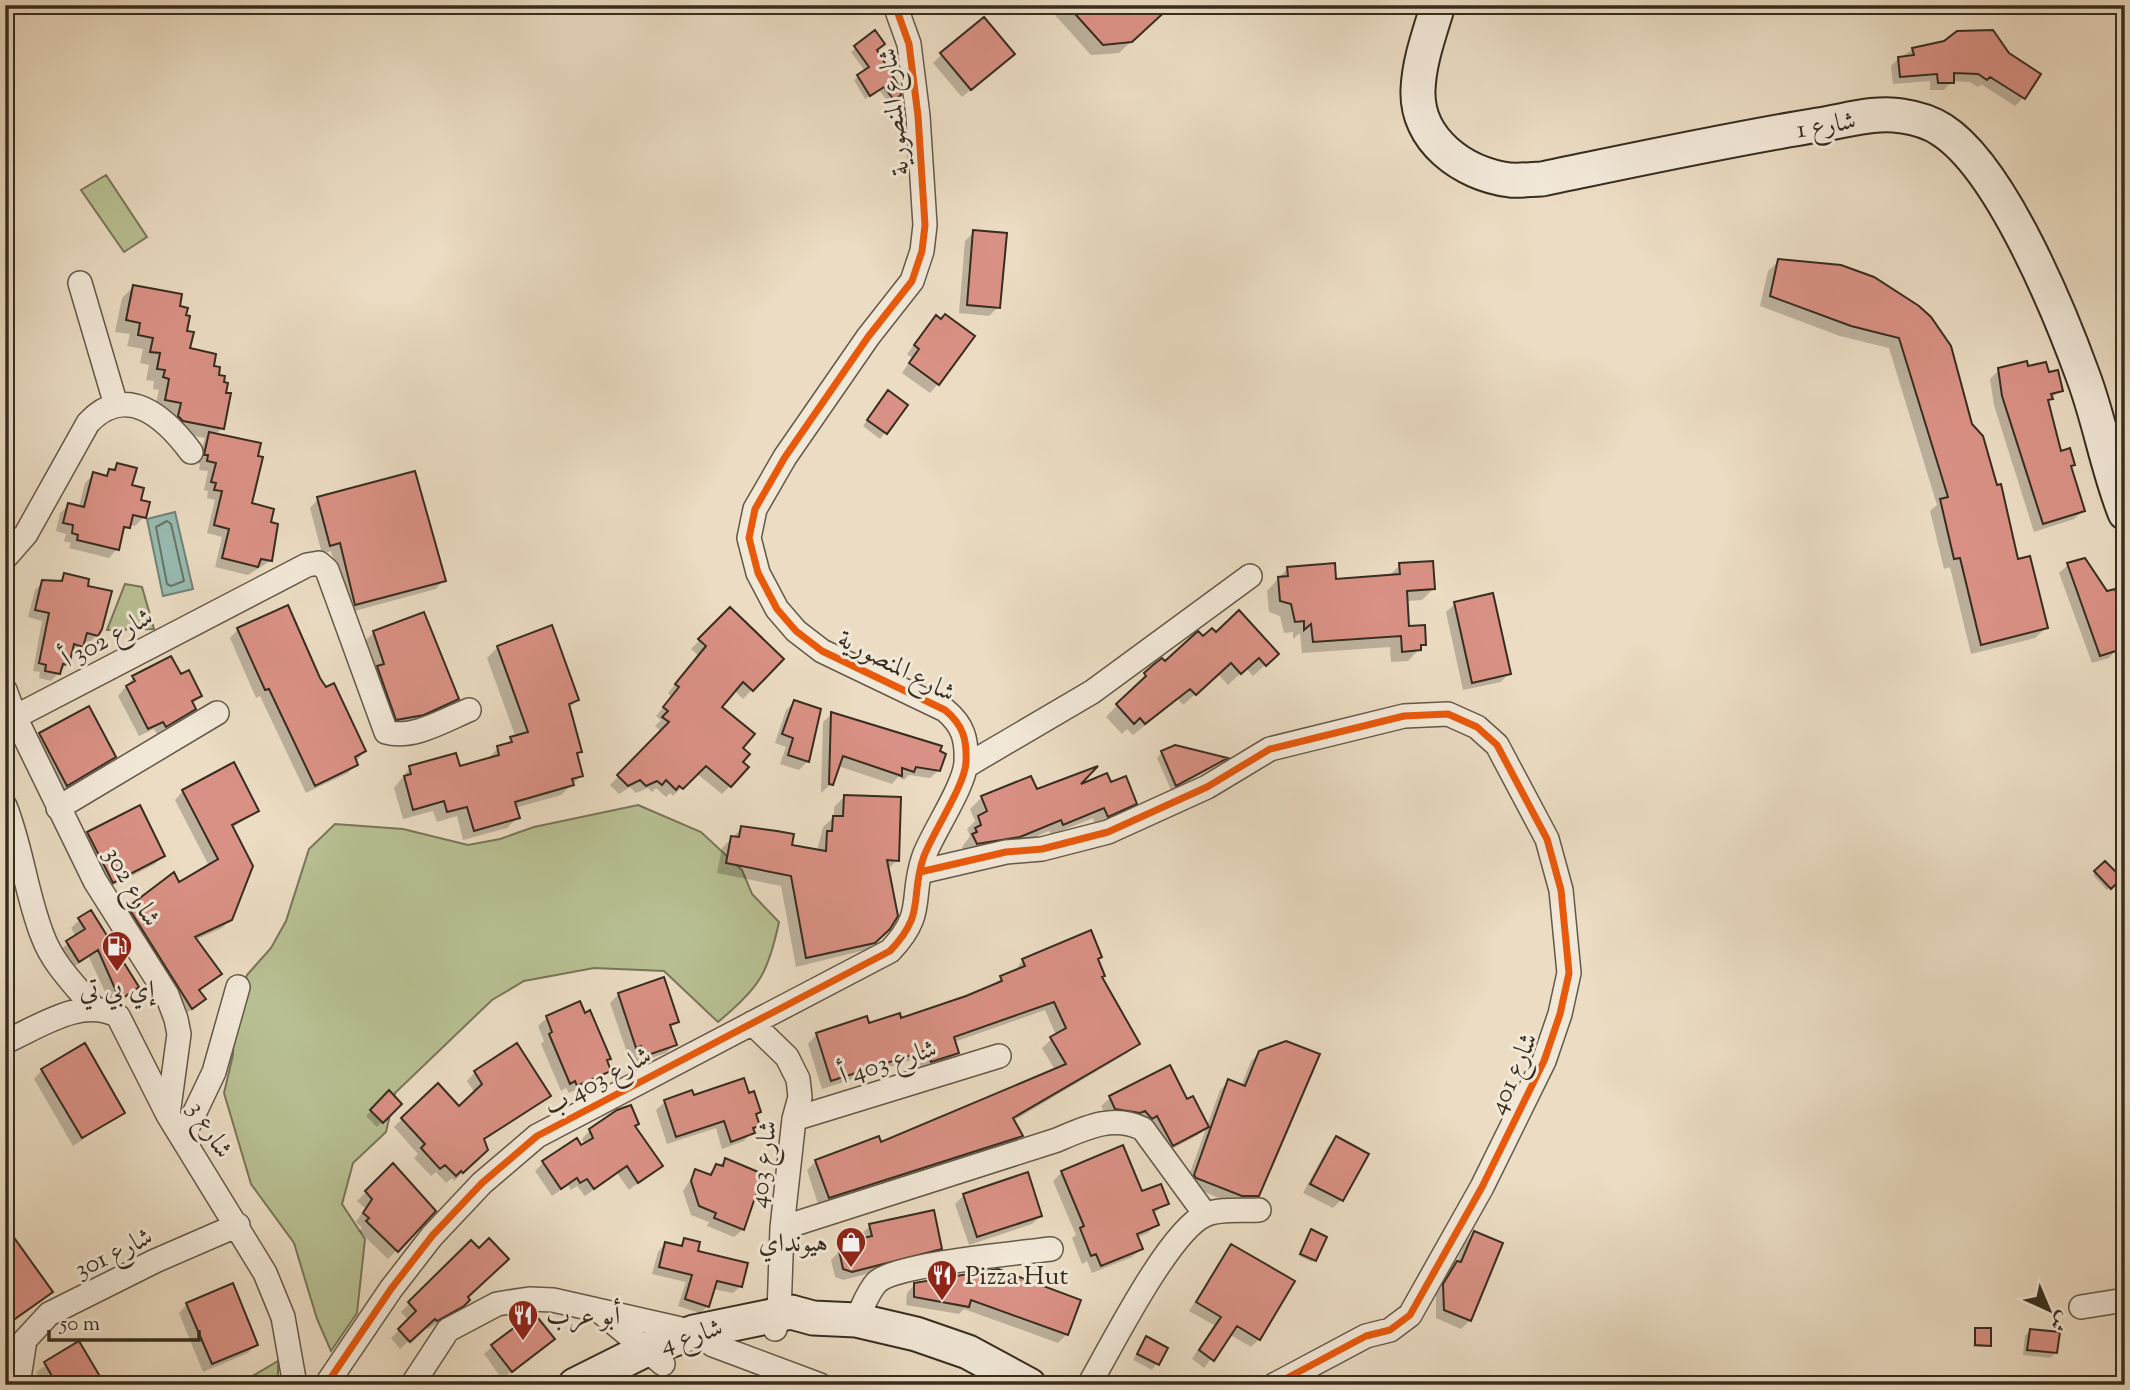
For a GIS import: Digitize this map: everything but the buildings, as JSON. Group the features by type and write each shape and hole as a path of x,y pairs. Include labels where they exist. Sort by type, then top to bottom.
{"street":[{"name":"شارع المنصورية","path":"895,5 909,44 918,116 925,225 922,251 912,281 868,337 785,457 755,509 749,538 758,573 777,610 796,631 822,651 945,710 959,722 965,737 967,766"},
{"name":"شارع 1","path":"1438,5 1426,46 1418,91 1423,119 1436,144 1456,160 1509,180 1542,179 1758,135 1889,114 1922,121 1944,131 1972,159 1994,190 2035,264 2084,378 2112,479 2125,513"},
{"path":"80,283 116,405"},
{"path":"5,558 26,534 88,423 101,409 116,405 140,406 162,420 191,452"},
{"name":"شارع 302 أ","path":"15,717 307,565 319,563 327,570 333,583 351,640 386,732 396,735 422,729 469,710"},
{"path":"920,873 924,855 967,766 1091,692 1250,576"},
{"name":"شارع 302","path":"5,690 15,717 95,881 167,995 179,1034 168,1115"},
{"path":"58,808 217,713"},
{"name":"شارع 401","path":"920,873 1006,852 1042,849 1108,832 1207,787 1270,749 1405,716 1448,714 1477,727 1497,745 1547,839 1561,890 1569,973 1560,1014 1544,1061 1482,1187 1410,1315 1390,1329 1367,1336 1274,1385"},
{"path":"5,806 16,833 43,937 57,964 93,1007 55,1019 5,1042"},
{"name":"شارع 403 ب","path":"326,1385 432,1236 482,1183 537,1136 890,951 904,936 917,908 920,873"},
{"path":"183,1137 214,1072 238,987"},
{"name":"شارع 3","path":"93,1007 118,1016 168,1115 238,1225 265,1273 283,1317 295,1385"},
{"name":"شارع 403","path":"752,1023 778,1045 798,1079 800,1097 794,1119 782,1228 777,1321"},
{"name":"شارع 403 أ","path":"794,1119 999,1056"},
{"path":"782,1228 1057,1140 1094,1124 1114,1122 1143,1129 1205,1214"},
{"path":"1089,1385 1173,1245 1205,1214 1259,1210"},
{"name":"شارع 301","path":"22,1385 19,1378 25,1340 48,1314 155,1261 238,1225"},
{"path":"856,1320 874,1285 895,1273 969,1259 1051,1249"},
{"path":"412,1385 448,1331 497,1304 529,1299 553,1300 704,1338 820,1385"},
{"path":"2081,1307 2125,1300"},
{"path":"601,1312 654,1357"},
{"name":"شارع 4","path":"575,1385 704,1338 777,1321 791,1312 813,1318 856,1320 915,1334 968,1352 1029,1385"},
{"name":"شارع 4","path":"621,1385 654,1357"}],"green space":[{"path":"106,175 147,237 124,252 81,190"},
{"path":"125,584 142,587 154,629 107,630"},
{"path":"638,805 701,832 742,870 752,894 779,922 771,955 760,979 718,1022 664,971 594,968 524,981 492,1000 395,1093 386,1132 353,1163 342,1204 365,1239 357,1313 331,1351 317,1319 294,1243 251,1184 224,1093 233,1055 234,1013 247,975 271,948 286,921 309,849 335,824 403,829 468,845 500,839 534,827"},
{"path":"278,1361 278,1385 237,1385"}],"water":[{"path":"175,512 193,589 163,596 147,519"}],"cycle path":[{"path":"326,1385 391,1289 432,1236 482,1183 537,1136 890,951 909,926 924,856 955,796 964,772 966,754 963,733 945,710 822,651 796,631 777,609 758,573 749,538 755,509 785,457 868,337 912,281 922,251 925,225 918,116 909,44 895,5"},
{"path":"920,872 1006,852 1042,849 1108,832 1207,787 1270,749 1404,716 1448,714 1477,727 1497,745 1547,839 1561,890 1569,973 1560,1014 1544,1061 1482,1187 1410,1315 1390,1330 1366,1336 1274,1385"}],"place":[{"name":"إي بي تي","path":"117,973"},
{"name":"هيونداي","path":"851,1269"},
{"name":"Pizza Hut","path":"942,1302"},
{"name":"أبو عرب","path":"523,1342"}]}
